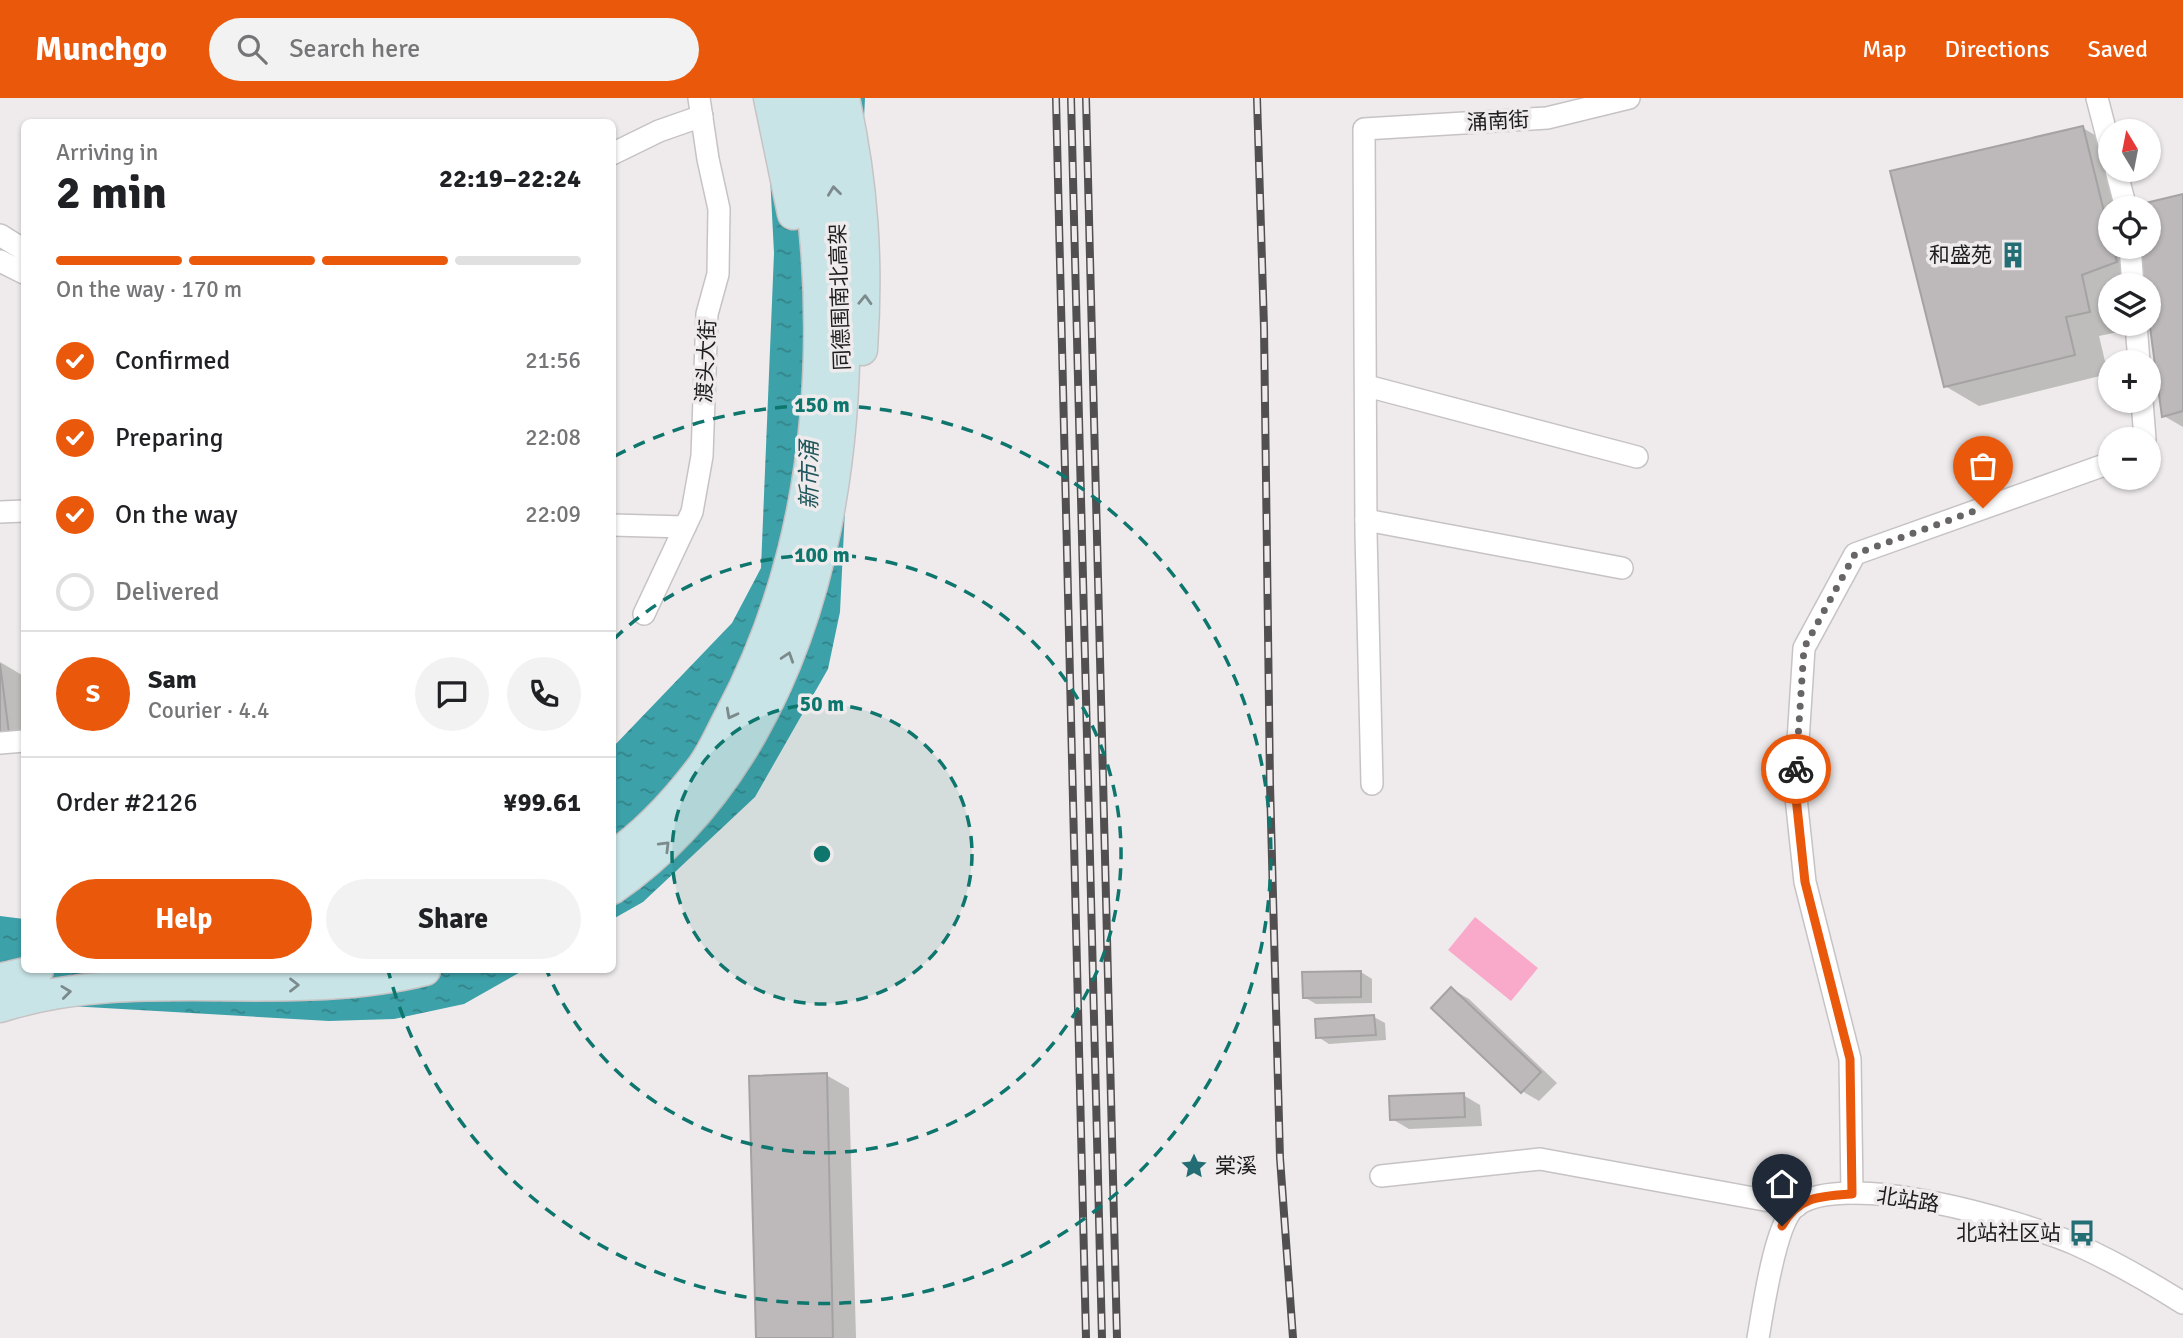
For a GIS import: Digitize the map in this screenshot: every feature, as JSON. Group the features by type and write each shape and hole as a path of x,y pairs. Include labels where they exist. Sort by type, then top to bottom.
{"main road":[{"path":"769,98 789,190 818,393"},
{"name":"同德围南北高架","path":"616,853 666,809 703,765 744,690 765,644 789,572 800,525 818,393 820,344 817,261 802,131 795,98"},
{"name":"同德围南北高架","path":"616,886 656,856 686,825 714,793 740,756 765,712 783,672 815,573 824,535 835,462 842,400 845,331 837,214 820,98"},
{"path":"835,462 855,392 862,352 866,263 854,143 844,98"},
{"path":"0,979 25,973"},
{"path":"0,1007 52,994 141,985 318,985 408,973"}],"street":[{"name":"涌南街","path":"1367,386 1364,129 1546,118 1606,101 1629,98"},
{"path":"2098,98 2103,119"},
{"path":"616,152 700,107"},
{"name":"渡头大街","path":"644,614 692,512 702,456 707,314 718,274 719,209 700,107"},
{"path":"0,235 21,248"},
{"path":"0,261 21,272"},
{"path":"1372,784 1366,520 1367,386 1637,457"},
{"path":"1852,1194 1850,1059 1805,882 1795,788 1804,648 1855,554 2098,467"},
{"path":"0,512 21,511"},
{"path":"1366,520 1622,568"},
{"path":"616,525 685,527"},
{"path":"0,743 21,741"},
{"path":"1381,1176 1540,1159 1797,1206"},
{"name":"北站路","path":"1797,1206 1819,1197 1876,1194 1977,1213 2043,1232 2108,1259 2183,1303"},
{"path":"1758,1338 1782,1226 1788,1214 1797,1206"}],"shaded area":[{"path":"1475,917 1538,968 1511,1001 1448,950"}],"water":[{"name":"新市涌","path":"766,98 865,98 840,612 828,669 755,797 643,902 616,917 616,744 732,623 761,568 774,253"},
{"path":"0,916 21,919 21,973 519,973 464,1004 394,1019 329,1021 0,1002"}],"building":[{"name":"和盛苑","path":"2083,126 2100,196 2098,196 2098,259 2116,259 2117,262 2082,275 2090,312 2066,317 2075,355 1944,387 1890,171"},
{"path":"2183,194 2183,411 2162,417 2161,350 2153,350 2151,336 2161,336 2161,273 2142,273 2141,259 2161,259 2161,199"},
{"path":"0,664 9,733 0,734"},
{"path":"1361,971 1361,997 1303,998 1302,972"},
{"path":"1451,987 1541,1072 1521,1093 1431,1008"},
{"path":"1374,1015 1376,1035 1316,1038 1315,1019"},
{"path":"827,1073 833,1338 756,1338 749,1076"},
{"path":"1464,1093 1465,1117 1390,1120 1389,1096"}],"railway":[{"path":"1056,98 1086,1338"},
{"path":"1071,98 1102,1338"},
{"path":"1086,98 1117,1338"},
{"path":"1257,98 1280,1158 1293,1338"}],"way so far":[{"path":"1796,769 1804,648 1855,554 1983,508"}],"place":[{"name":"和盛苑","path":"2013,255"},
{"name":"棠溪","path":"1194,1166"},
{"name":"北站社区站","path":"2082,1233"}],"route":[{"path":"1782,1226 1788,1214 1797,1206 1819,1197 1852,1194 1850,1059 1805,882 1795,788 1796,769"}]}
